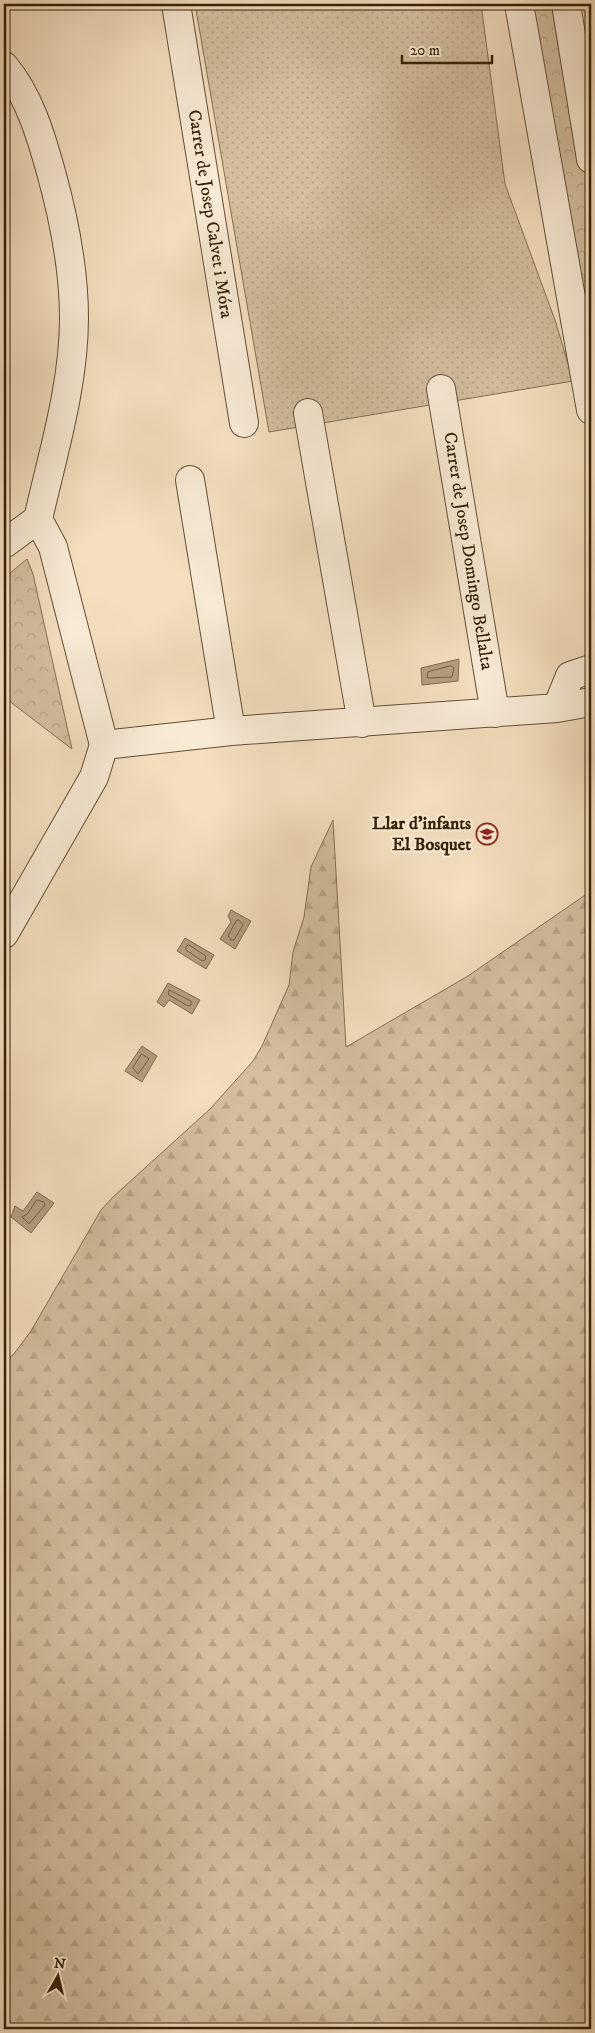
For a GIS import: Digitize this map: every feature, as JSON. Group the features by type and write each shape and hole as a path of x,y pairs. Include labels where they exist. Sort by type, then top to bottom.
{"street":[{"name":"Carrer de Josep Calvet i Móra","path":"176,4 244,423"},
{"path":"519,4 591,410"},
{"path":"566,4 591,158"},
{"path":"4,66 11,74 41,133 65,224 74,318 67,393 38,519 4,544"},
{"name":"Carrer de Josep Domingo Bellalta","path":"441,389 495,713"},
{"path":"308,413 362,723"},
{"path":"190,480 231,731"},
{"path":"4,934 94,777 104,745 53,547 38,519"},
{"path":"557,708 570,676 591,669"},
{"path":"104,745 231,731 557,708 591,702"}],"green space":[{"path":"195,4 481,4 505,184 556,323 573,381 269,432"},
{"path":"519,4 564,4 591,175 591,410"},
{"path":"27,559 33,574 72,749 4,697 4,578"},
{"path":"333,820 346,1047 468,976 591,891 591,2029 4,2029 4,1361 13,1355 31,1331 101,1210 210,1109 253,1061 262,1046 289,985 293,952 304,917 311,867"}],"water":[{"path":"459,659 458,681 422,685 421,668"},
{"path":"231,910 251,921 235,949 220,939 231,922 228,916"},
{"path":"185,938 214,955 206,969 177,951"},
{"path":"168,983 200,1000 192,1014 169,1000 164,1007 157,1002"},
{"path":"142,1046 157,1056 142,1082 125,1071"},
{"path":"37,1192 54,1203 31,1233 11,1217 15,1206 23,1211"}],"place":[{"name":"Llar d'infants El Bosquet","path":"487,834"}]}
